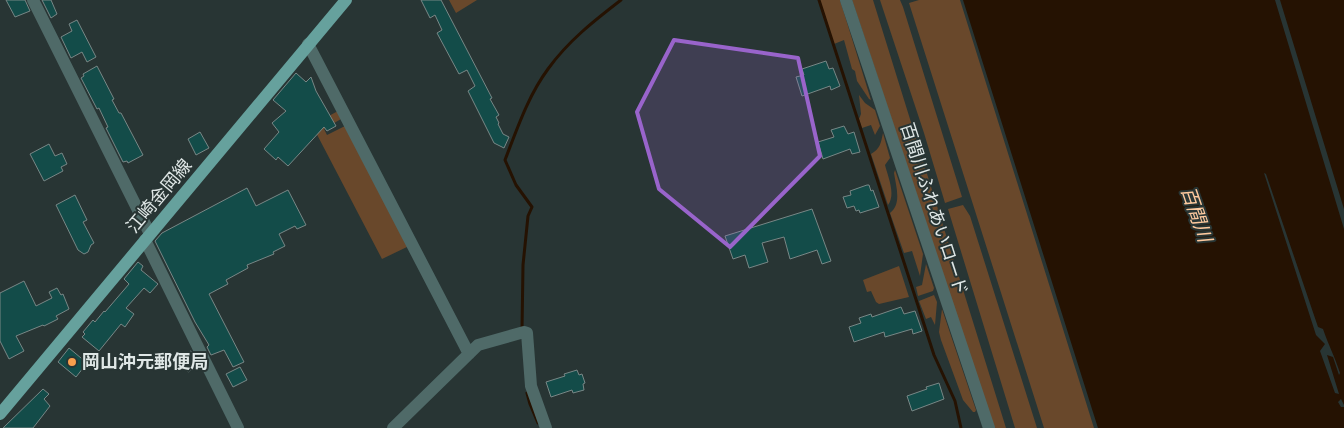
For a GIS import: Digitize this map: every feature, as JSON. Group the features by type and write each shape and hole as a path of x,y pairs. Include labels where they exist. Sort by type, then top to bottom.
{"main road":[{"name":"江崎金岡線","path":"0,414 346,0"}],"street":[{"path":"32,0 238,428"},
{"name":"百間川ふれあいロード","path":"846,0 989,428"},
{"path":"308,44 469,354"},
{"path":"393,428 478,345 521,332 527,333 531,386 546,428"}],"highlighted area":[{"path":"674,40 798,58 820,156 730,247 659,189 637,112"}],"shaded area":[{"path":"449,0 477,0 456,13"},
{"path":"820,0 840,0 871,100 857,81 844,40 834,44"},
{"path":"852,0 873,0 1006,428 994,428"},
{"path":"880,0 900,0 903,7 962,197 945,203"},
{"path":"919,0 960,0 1094,428 1044,428 909,3"},
{"path":"859,95 865,103 875,110 880,126 875,135 871,125 862,128 859,119 861,114"},
{"path":"338,111 341,119 324,129 327,135 345,126 409,246 382,259 312,125"},
{"path":"883,133 890,158 885,165 891,191 888,205 871,154 880,145"},
{"path":"895,170 923,254 920,276 912,251 904,253 890,213 894,209 897,200"},
{"path":"963,205 970,216 1037,428 1015,428 948,209"},
{"path":"926,264 934,288 933,291 918,296 916,287 922,285"},
{"path":"899,266 909,297 879,304 876,302 871,291 867,292 863,280"},
{"path":"934,295 937,302 935,325 931,317 926,319 919,301"},
{"path":"942,309 976,410 975,412 963,400 941,340 939,332"}],"water":[{"name":"百間川","path":"963,0 1275,0 1344,229 1344,405 1341,399 1338,402 1341,407 1344,407 1344,428 1098,428","holes":["1264,173 1266,174 1318,327 1323,329 1340,373 1339,375 1333,357 1327,355 1339,394 1335,393 1320,351 1325,344 1316,335"]},
{"path":"1280,0 1344,0 1344,209"}],"building":[{"path":"6,0 25,0 30,11 15,17"},
{"path":"42,0 51,0 57,14 51,18"},
{"path":"421,0 441,0 492,98 490,99 499,115 496,117 498,124 503,134 509,137 504,148 494,143 468,91 475,86 467,70 459,74 437,33 442,30 435,15 430,18"},
{"path":"77,20 96,57 87,62 82,52 71,58 61,37 72,31 69,24"},
{"path":"826,61 829,69 833,68 840,86 831,90 830,86 802,96 796,77 804,75 802,69"},
{"path":"97,66 114,99 112,100 143,155 128,163 127,161 123,162 106,128 108,127 99,108 97,109 81,78 84,76 83,74"},
{"path":"296,73 306,82 311,77 316,91 336,126 327,131 324,127 288,166 278,157 276,160 264,149 279,132 272,123 286,111 273,100"},
{"path":"844,126 848,134 854,132 860,152 852,154 850,149 823,159 818,142 834,137 831,130"},
{"path":"200,132 209,148 196,155 188,139"},
{"path":"49,144 55,156 62,153 67,164 61,167 63,171 44,181 30,154"},
{"path":"869,185 871,191 873,190 879,207 860,213 859,210 856,211 854,206 847,208 843,197 851,195 850,191"},
{"path":"247,188 256,206 288,190 306,225 297,229 295,226 279,234 285,246 273,252 274,254 247,265 248,268 226,280 228,284 209,294 244,362 233,367 224,350 211,355 207,347 209,345 195,322 155,241 162,233"},
{"path":"75,195 87,220 83,222 94,243 88,252 84,254 78,250 56,205"},
{"path":"812,209 831,261 822,264 817,250 790,259 784,237 762,243 768,262 749,268 745,255 733,259 725,236"},
{"path":"138,262 143,266 141,270 158,284 150,293 144,288 126,308 134,314 125,327 121,324 99,351 82,337 85,334 83,332 93,320 95,322 105,312 129,284 124,279"},
{"path":"24,281 36,306 52,298 49,292 57,288 61,295 63,294 69,309 56,316 58,319 16,336 24,351 9,359 0,341 0,293"},
{"path":"901,307 904,314 915,311 922,331 913,334 912,329 885,337 884,332 854,342 849,327 861,323 859,318 871,314 872,317"},
{"path":"69,348 87,363 76,377 58,362"},
{"path":"191,351 198,366 188,372 180,356"},
{"path":"240,367 247,380 233,387 226,374"},
{"path":"577,370 579,375 582,374 585,383 583,384 584,390 573,393 572,390 551,397 546,382"},
{"path":"939,383 944,399 912,411 907,396"},
{"path":"43,389 49,394 44,399 50,406 33,428 3,428"}],"waterway":[{"path":"522,330 523,265 528,216 532,207 516,185 505,160 529,101 548,69 573,40 621,0"},
{"path":"819,0 934,355 955,401 961,428"},
{"path":"527,393 538,423"}],"place":[{"name":"岡山沖元郵便局","path":"72,362"}]}
